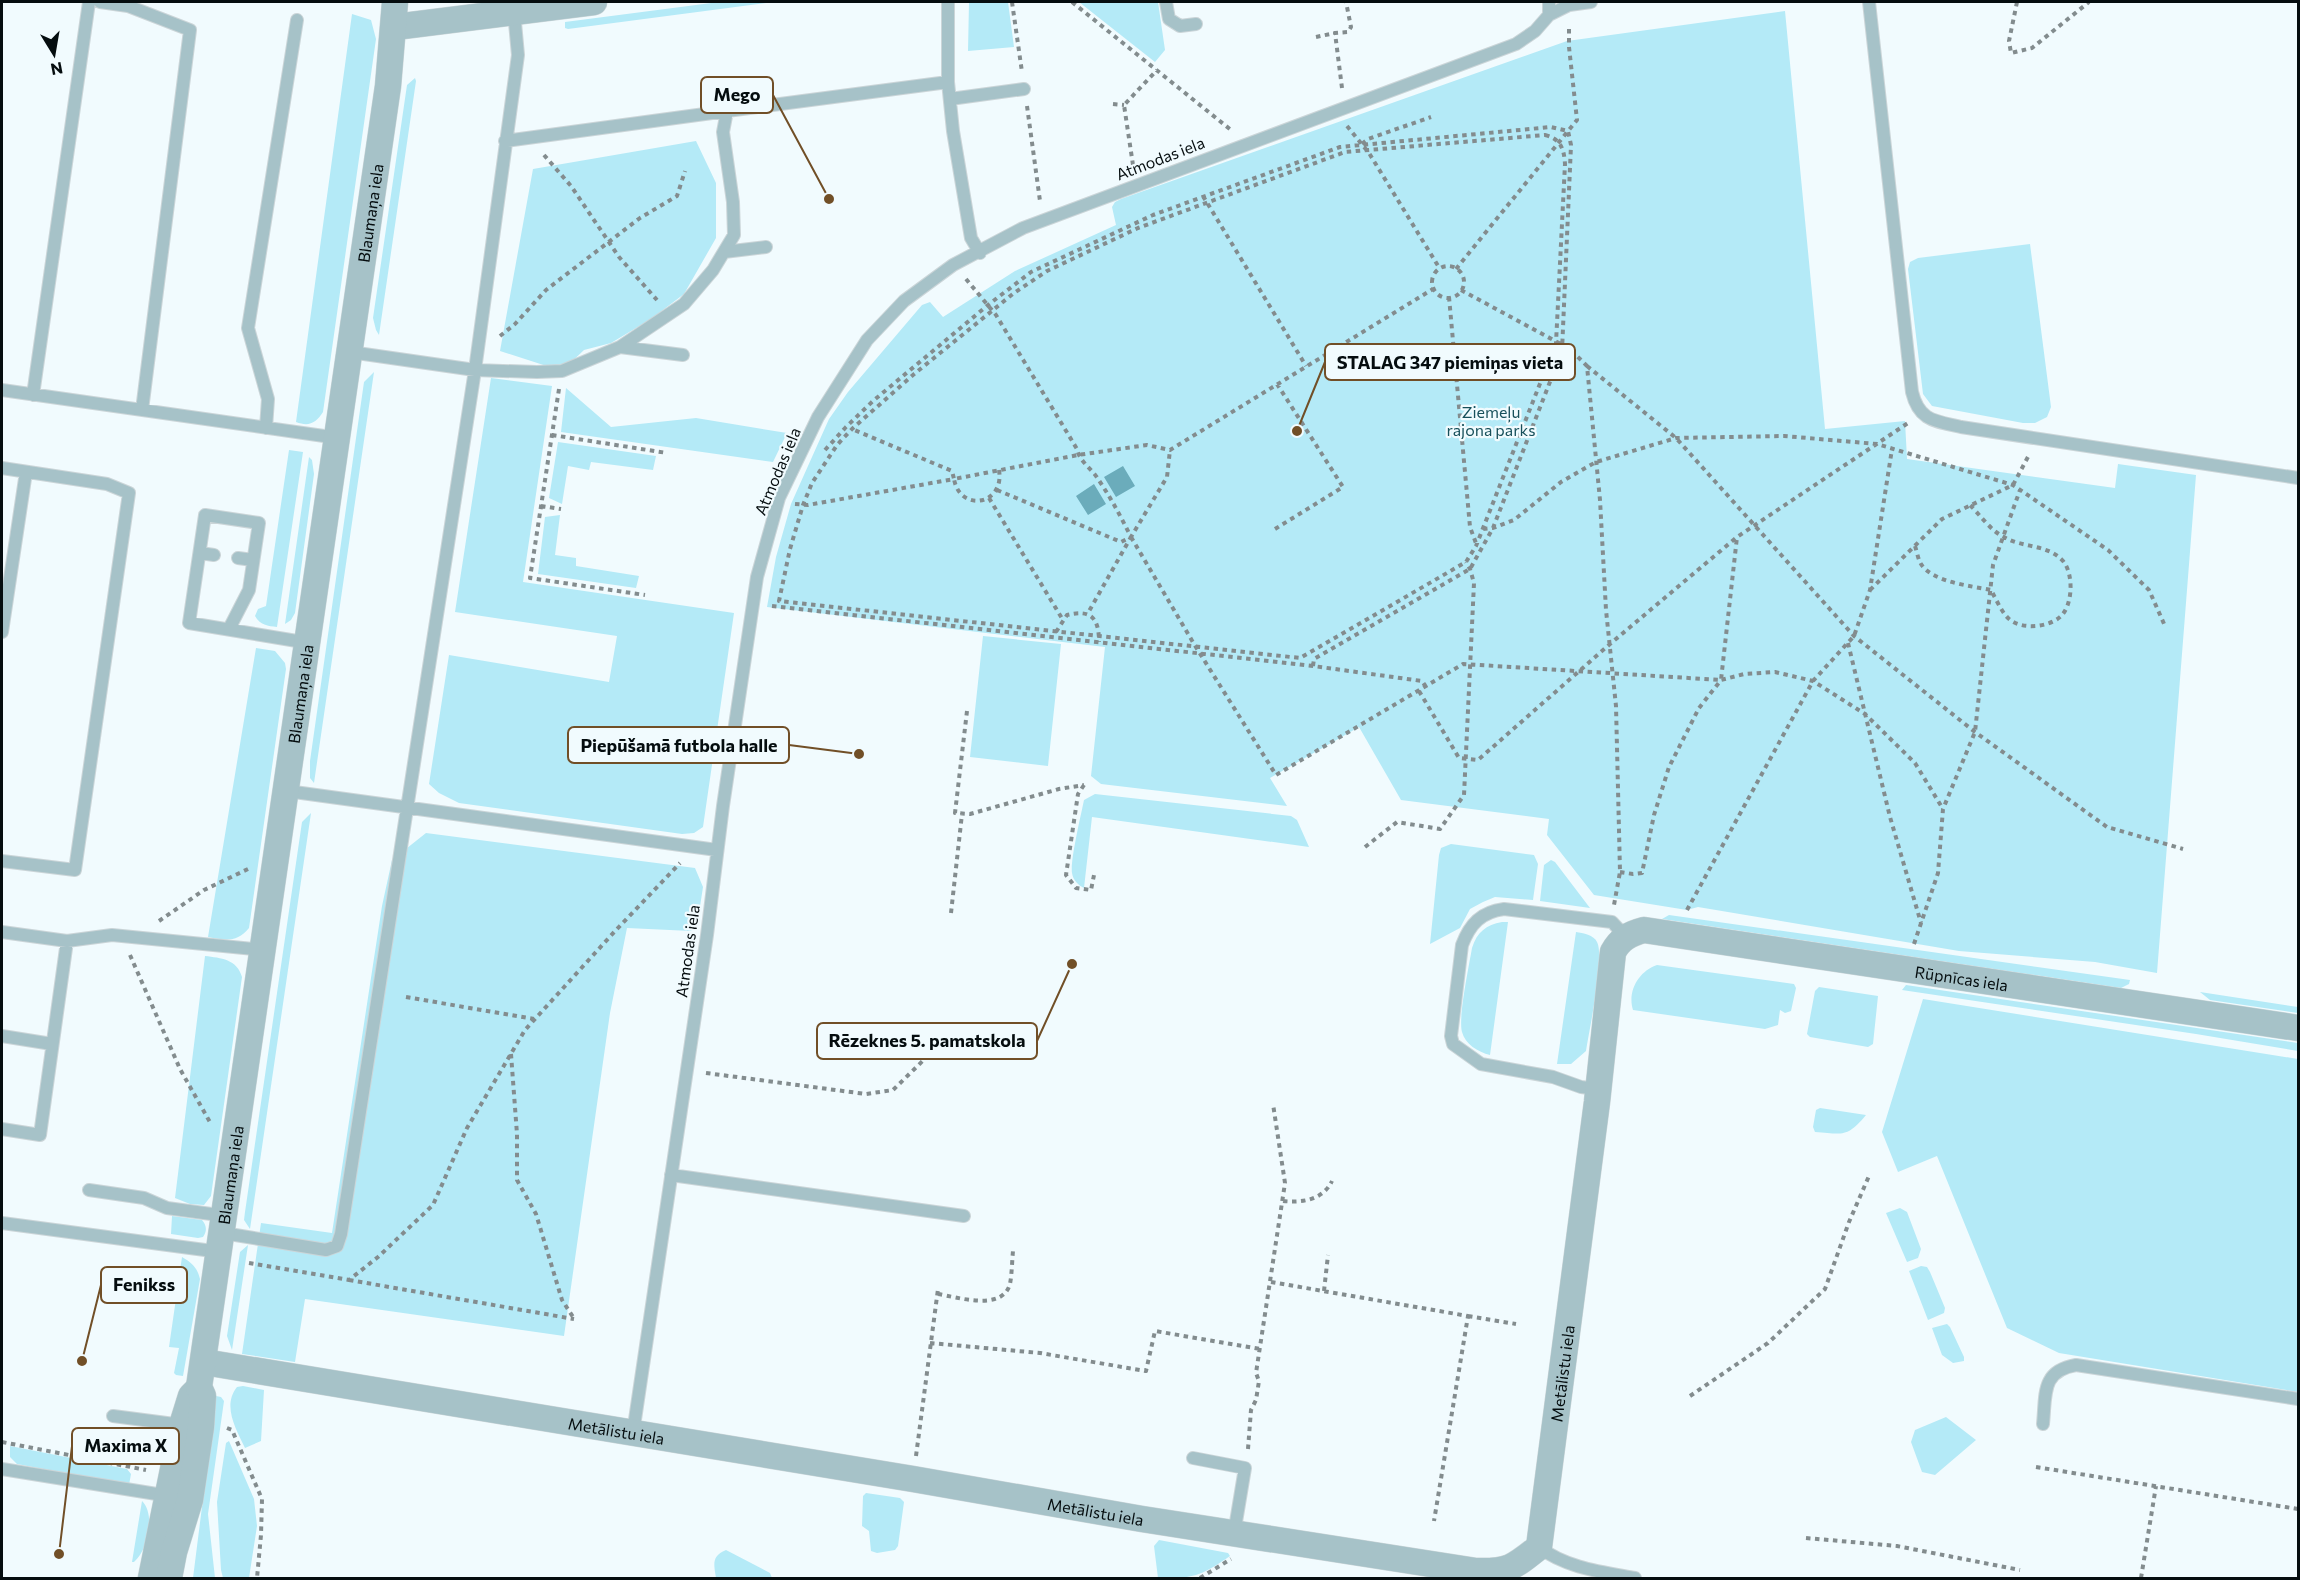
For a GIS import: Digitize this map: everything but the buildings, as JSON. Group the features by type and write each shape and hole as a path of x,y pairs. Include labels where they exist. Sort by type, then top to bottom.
{"street":[{"path":"395,14 594,2"},
{"name":"Blaumaņa iela","path":"170,1578 174,1552 182,1425 191,1396 199,1387 204,1362 309,643 395,14"},
{"name":"Rūpnīcas iela","path":"1619,929 1644,930 2298,1028"},
{"name":"Metālistu iela","path":"204,1362 633,1433 1235,1545 1500,1572 1517,1565 1539,1547 1613,952 1618,944 1619,929"},
{"name":"Blaumaņa iela","path":"151,1578 201,1427 203,1396 199,1387"}],"lane":[{"path":"33,395 89,2"},
{"path":"100,2 128,6 190,30 142,410"},
{"path":"948,2 948,82 953,131 971,238 980,253"},
{"path":"1166,2 1169,20 1180,26 1196,24"},
{"path":"1549,2 1549,15"},
{"name":"Atmodas iela","path":"633,1433 757,577 779,498 818,417 867,340 904,301 953,265 980,253 1023,228 1516,44 1535,31 1549,15 1569,5 1591,2"},
{"path":"1869,2 1912,392 1921,414 1944,423 2298,478"},
{"path":"2,1223 223,1234 326,1250 337,1246 342,1234 476,370 518,55 519,8"},
{"path":"266,428 268,399 248,328 297,20"},
{"path":"505,141 948,82"},
{"path":"950,99 1024,89"},
{"path":"350,352 476,370 562,371 620,347 684,304 713,270 734,235 733,202 723,132 727,111"},
{"path":"724,252 766,247"},
{"path":"620,347 683,355"},
{"path":"2,390 338,438"},
{"path":"2,468 107,484 129,493 75,870 2,861"},
{"path":"2,632 26,472"},
{"path":"229,629 249,590 259,523 205,515 189,623 309,643"},
{"path":"200,553 214,555"},
{"path":"238,558 253,560"},
{"path":"287,791 717,850"},
{"path":"1597,1095 1553,1077 1481,1064 1452,1044 1450,1036 1462,945 1481,915 1504,909 1619,929"},
{"path":"2,932 67,941 112,935 264,950"},
{"path":"2,1130 40,1135 67,941"},
{"path":"2,1036 52,1044"},
{"path":"670,1174 964,1215"},
{"path":"89,1190 144,1198 223,1234"},
{"path":"2043,1424 2048,1381 2061,1368 2076,1365 2298,1399"},
{"path":"113,1416 182,1425"},
{"path":"1193,1458 1245,1468 1235,1545"},
{"path":"2,1469 178,1498"},
{"path":"1539,1547 1551,1556 1569,1564 1635,1578"}],"path":[{"path":"1072,2 1231,130"},
{"path":"1316,37 1348,32 1351,27 1346,2"},
{"path":"2017,2 2009,41 2011,53 2032,48 2089,2"},
{"path":"1456,269 1577,120 1569,47 1569,5"},
{"path":"1335,33 1342,89"},
{"path":"1124,105 1157,70"},
{"path":"1113,104 1124,105"},
{"path":"1124,105 1133,165"},
{"path":"1339,110 1351,133 1366,150 1440,269"},
{"path":"1362,145 1368,139 1431,117"},
{"path":"823,453 846,427 988,305 1031,272 1153,215 1340,147 1551,127 1568,131"},
{"path":"1313,666 1314,659 1470,568 1493,528 1563,345 1571,145 1568,131"},
{"path":"792,522 821,468 852,429 913,375 1025,285 1060,264 1138,228 1335,155 1366,150 1550,135 1560,142 1565,164 1556,343 1476,546 1466,562 1303,658"},
{"path":"529,138 571,186 619,257 669,314"},
{"path":"478,353 515,324 546,290 640,218 677,196 686,171"},
{"path":"1203,196 1306,366"},
{"path":"953,265 993,311 1077,449 1078,455 1114,503 1131,537 1276,775 1463,664 1721,680 1744,674 1775,672 1813,681 1865,714 1915,763 1943,809"},
{"path":"1448,267 1456,269 1462,276 1461,290 1449,297 1440,296 1433,289 1432,279 1440,269 1448,267"},
{"path":"779,498 801,505 1078,455 1147,445 1170,450 1433,289"},
{"path":"1461,290 1570,349 1587,366 1676,438 1854,636 1975,732 2107,827 2183,849"},
{"path":"1449,297 1470,527 1476,546 1482,549"},
{"path":"1587,366 1616,706 1619,929"},
{"path":"1275,529 1343,487 1276,384"},
{"path":"560,387 530,578 645,595"},
{"path":"1419,691 1459,758 1478,760 1737,537 1921,414"},
{"path":"846,427 952,471 959,493 966,498 981,501 989,498 997,490 999,470"},
{"path":"552,435 667,453"},
{"path":"1483,529 1493,528 1514,519 1561,482 1596,462 1676,438 1784,436 1876,444 2013,485 2108,550 2149,590 2164,626"},
{"path":"1870,590 1942,519 2013,485 2037,438"},
{"path":"1687,910 1813,681 1854,636 1870,590 1893,449"},
{"path":"1088,613 1167,477 1170,450"},
{"path":"779,601 808,478"},
{"path":"997,490 1121,542 1131,537"},
{"path":"1914,944 1938,873 1943,809 1975,732 1993,565 2020,490"},
{"path":"989,498 1063,620"},
{"path":"1915,546 1922,565 1934,575 1954,583 1990,590 2008,619 2024,626 2041,626 2060,617 2070,600 2071,582 2064,562 2049,551 2003,537 1970,505"},
{"path":"541,506 561,509"},
{"path":"1620,872 1642,873 1654,815 1669,767 1699,708 1721,680 1737,537"},
{"path":"784,550 786,540"},
{"path":"1365,847 1397,822 1440,829 1464,795 1474,584 1466,562"},
{"path":"1313,666 1303,658 1056,630 779,601 772,606 1313,666 1422,681 1426,687"},
{"path":"1055,637 1056,630 1067,615 1088,613"},
{"path":"1088,613 1095,620 1099,642"},
{"path":"1848,642 1890,817 1921,923"},
{"path":"967,711 955,813 962,814 1084,785 1078,794 1066,876 1076,888 1091,890 1094,875"},
{"path":"951,913 962,814"},
{"path":"349,1280 434,1206 467,1128 525,1030 695,847"},
{"path":"216,1133 180,1069 122,936 146,931 204,890 252,867"},
{"path":"406,997 535,1019"},
{"path":"687,1070 866,1094 893,1090 941,1043 987,1025"},
{"path":"249,1263 575,1320 562,1300 536,1214 517,1180 517,1134 511,1053"},
{"path":"1245,1468 1250,1418 1259,1381 1256,1373 1285,1183 1273,1104"},
{"path":"1690,1396 1768,1343 1825,1290 1849,1222 1869,1176"},
{"path":"1283,1201 1299,1202 1316,1197 1324,1192 1332,1181"},
{"path":"915,1460 938,1291 981,1301 994,1299 1005,1292 1009,1286 1013,1251"},
{"path":"1324,1291 1328,1255"},
{"path":"1271,1282 1516,1324"},
{"path":"1434,1521 1468,1316"},
{"path":"930,1343 1040,1353 1146,1371 1155,1331 1260,1349"},
{"path":"224,1428 232,1430 262,1499 257,1578"},
{"path":"2,1442 146,1470"},
{"path":"2036,1467 2298,1509"},
{"path":"2141,1578 2156,1486"},
{"path":"1806,1538 1897,1546 2020,1570"},
{"path":"1200,1578 1235,1545"}],"green space":[{"path":"719,2 774,2 565,28 565,22"},
{"path":"969,2 1008,2 1014,47 968,51"},
{"path":"1079,2 1158,2 1165,50 1155,62"},
{"name":"Ziemeļu rajona parks","path":"1785,11 1825,429 1905,421 1907,459 2115,488 2118,464 2196,475 2157,973 2095,962 1959,951 1698,907 1687,910 1594,895 1547,835 1549,819 1401,800 1359,727 1270,778 1287,806 1101,784 1091,776 1105,647 767,607 776,557 791,504 829,419 848,392 922,305 930,302 943,317 1015,271 1116,225 1112,207 1121,199 1567,41"},
{"path":"352,14 371,20 376,39 323,412 315,421 305,424 296,422"},
{"path":"415,78 379,335 373,318 407,85"},
{"path":"696,141 716,183 716,238 684,294 651,319 611,343 584,350 562,371 500,351 533,169"},
{"path":"2030,244 2051,407 2047,417 2035,423 2023,423 1932,406 1923,394 1908,269 1910,262 1918,258"},
{"path":"374,372 314,783 310,778 310,761 364,382"},
{"path":"491,378 552,386 523,582 734,613 703,827 694,833 682,834 459,803 439,793 429,784 449,655 609,682 617,636 455,612"},
{"path":"566,388 611,427 696,418 787,433 773,462 561,432"},
{"path":"558,442 656,456 653,470 591,462 589,470 568,466 562,504 549,498"},
{"path":"289,450 303,452 277,627 262,623 255,616 258,609 266,606"},
{"path":"309,457 312,460 314,474 295,613 285,624"},
{"path":"560,515 555,555 576,558 576,566 639,576 636,588 538,574 545,517"},
{"path":"983,636 1061,644 1048,766 970,757"},
{"path":"256,648 275,651 285,663 286,669 249,928 235,938 220,939 208,937"},
{"path":"1095,794 1291,816 1297,820 1309,847 1092,817 1084,888 1073,878 1073,859 1084,800"},
{"path":"311,813 250,1229 244,1220 245,1212 302,822"},
{"path":"426,833 695,868 703,887 697,926 691,931 627,928 610,1013 564,1336 305,1299 295,1362 242,1354 261,1223 332,1233 382,906 392,860"},
{"path":"1451,844 1534,855 1538,864 1533,900 1495,897 1483,902 1470,909 1460,928 1430,944 1439,855 1441,848"},
{"path":"1551,860 1555,862 1590,908 1540,901 1544,865"},
{"path":"1669,915 2130,980 2129,984 2121,988 1662,919"},
{"path":"1502,922 1508,922 1490,1055 1477,1050 1466,1040 1462,1032 1461,1016 1474,942 1483,930"},
{"path":"1576,932 1591,936 1597,942 1599,963 1596,995 1586,1051 1571,1064 1557,1064"},
{"path":"205,956 232,963 240,971 242,977 211,1196 204,1205 190,1204 175,1198"},
{"path":"1657,965 1794,984 1796,988 1791,1011 1785,1013 1780,1010 1778,1025 1765,1029 1633,1010 1632,996 1636,983 1645,972"},
{"path":"1906,985 2298,1043 2298,1051 1902,990"},
{"path":"1819,987 1878,996 1873,1044 1868,1047 1810,1037 1807,1034 1815,991"},
{"path":"2200,992 2298,1007 2298,1013 2210,1000"},
{"path":"1923,999 2298,1059 2298,1392 2059,1353 2007,1328 1937,1156 1898,1172 1882,1132"},
{"path":"1820,1108 1866,1115 1854,1128 1844,1133 1815,1132 1813,1127 1816,1110"},
{"path":"1900,1208 1907,1212 1921,1249 1918,1258 1907,1262 1886,1213"},
{"path":"172,1216 202,1220 206,1229 203,1237 171,1234"},
{"path":"248,1245 232,1350 227,1336 240,1252"},
{"path":"182,1257 194,1266 200,1279 183,1376 174,1373 179,1348 169,1347"},
{"path":"1921,1266 1927,1267 1930,1272 1945,1308 1944,1313 1928,1320 1909,1271"},
{"path":"1947,1324 1964,1361 1953,1363 1942,1355 1932,1328"},
{"path":"237,1387 264,1390 261,1441 245,1448 232,1418 231,1410 233,1394"},
{"path":"216,1396 221,1397 224,1401 208,1514 215,1578 193,1578"},
{"path":"1946,1417 1976,1440 1935,1475 1922,1472 1911,1442 1915,1430"},
{"path":"229,1441 254,1499 257,1526 249,1578 223,1578 221,1570 217,1502 226,1443"},
{"path":"10,1446 127,1469 131,1474 129,1485 17,1464 10,1457"},
{"path":"866,1493 900,1498 904,1502 898,1546 895,1550 877,1553 871,1551 869,1531 862,1526 863,1496"},
{"path":"142,1501 149,1515 149,1532 139,1557 132,1562"},
{"path":"1159,1540 1228,1553 1230,1556 1196,1575 1158,1578 1154,1546"},
{"path":"726,1550 770,1573 772,1578 716,1578 714,1565 716,1558"}],"shaded area":[{"path":"1123,466 1135,486 1116,497 1104,477"},
{"path":"1094,484 1106,504 1088,515 1076,496"}],"place":[{"name":"Mego","path":"829,199"},
{"name":"STALAG 347 piemiņas vieta","path":"1297,431"},
{"name":"Piepūšamā futbola halle","path":"859,754"},
{"name":"Rēzeknes 5. pamatskola","path":"1072,964"},
{"name":"Fenikss","path":"82,1361"},
{"name":"Maxima X","path":"59,1554"}]}
